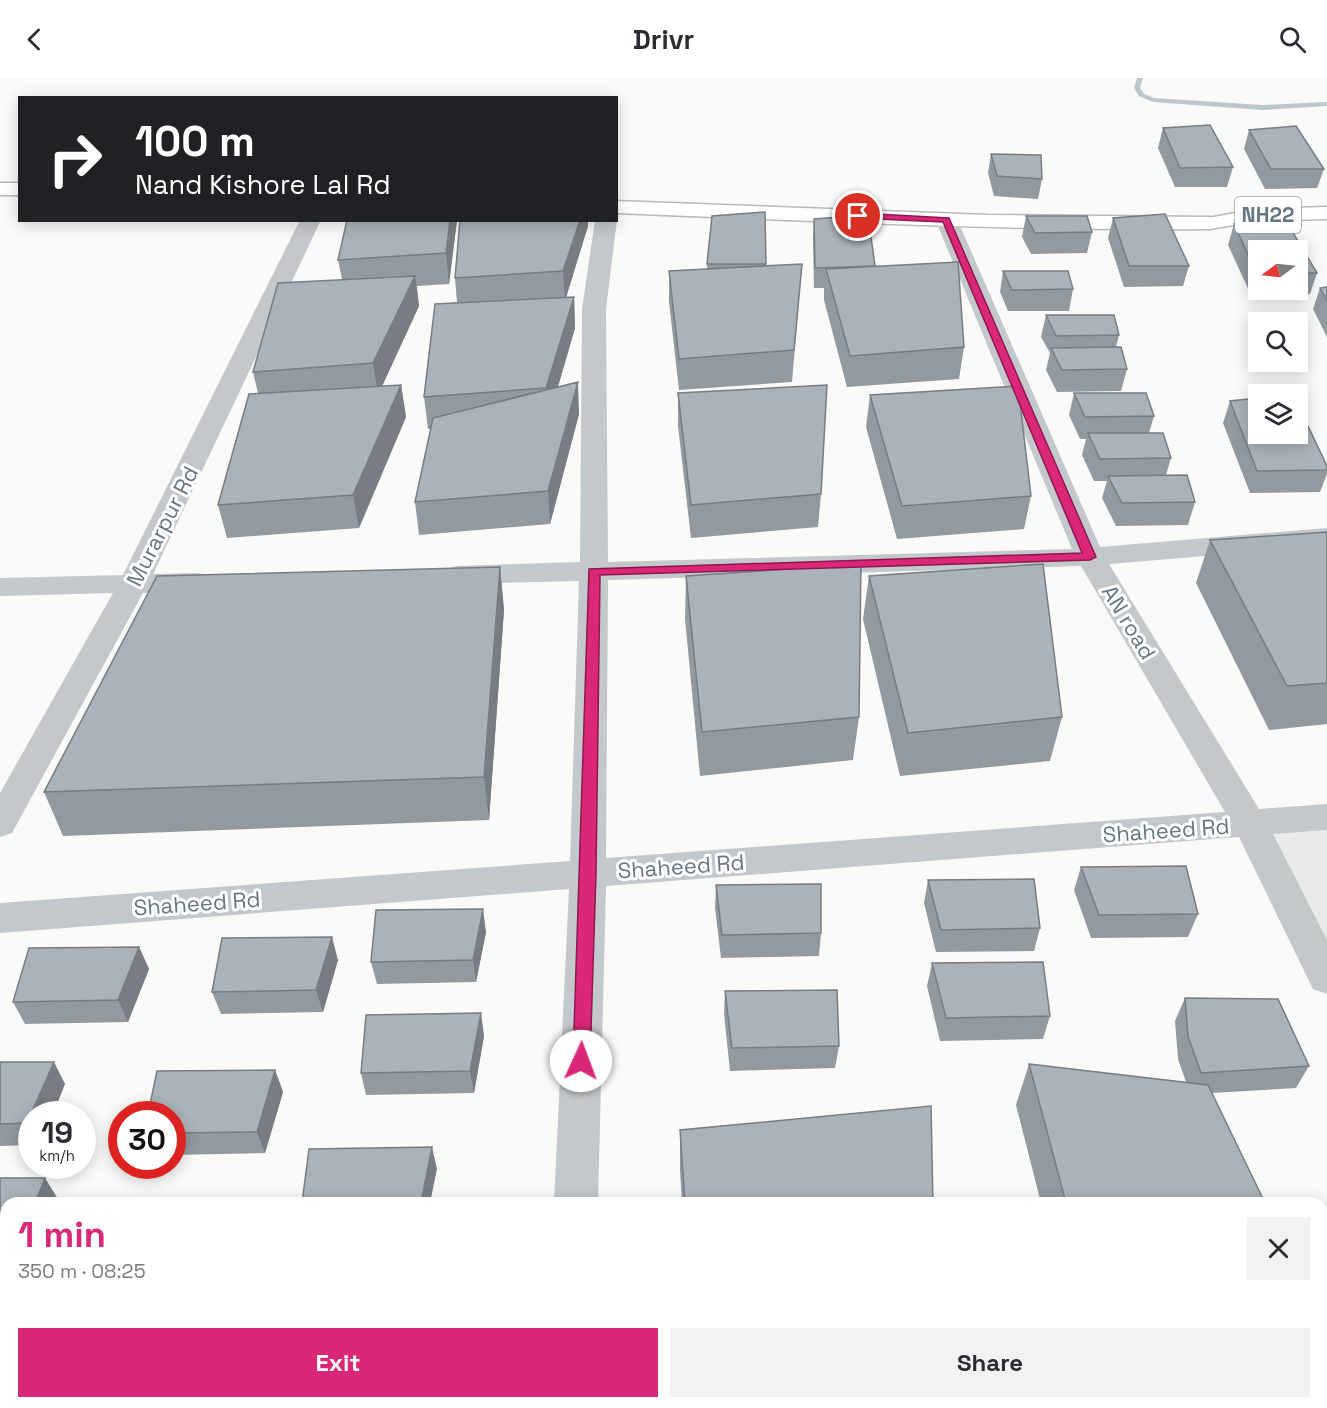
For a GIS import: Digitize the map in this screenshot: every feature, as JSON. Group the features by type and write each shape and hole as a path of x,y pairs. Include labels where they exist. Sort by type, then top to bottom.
{"main road":[{"path":"0,189 18,189"},
{"path":"618,207 1123,224 1210,223 1327,226"},
{"name":"NH22","path":"1210,223 1256,215 1327,213"}],"street":[{"name":"AN road","path":"946,219 1090,557 1250,824 1327,978"},
{"name":"Murarpur Rd","path":"0,824 133,584 310,222"},
{"path":"576,1197 588,873 594,571 594,309 606,222"},
{"path":"428,576 1090,557 1327,537"},
{"path":"0,587 228,581"},
{"name":"Shaheed Rd","path":"0,918 1327,817"}],"shaded area":[{"path":"1327,817 1327,952 1258,841 1274,822"}],"building":[{"path":"1210,125 1233,167 1180,168 1163,128"},
{"path":"1296,126 1324,169 1271,169 1249,130"},
{"path":"991,154 1041,155 1042,179 997,176"},
{"path":"765,212 766,264 707,264 712,216"},
{"path":"1165,214 1189,266 1129,266 1113,218"},
{"path":"868,215 875,266 815,268 814,219"},
{"path":"1026,216 1087,216 1092,232 1035,233"},
{"path":"1286,221 1297,240 1248,240 1248,254 1234,224"},
{"path":"347,222 450,222 446,253 338,260"},
{"path":"460,222 579,222 563,271 455,278"},
{"path":"1308,258 1317,273 1308,273"},
{"path":"958,262 964,347 850,356 826,269"},
{"path":"802,264 794,350 679,359 669,271"},
{"path":"1003,271 1068,271 1073,289 1012,290"},
{"path":"415,276 373,363 253,372 278,283"},
{"path":"1327,287 1327,301 1320,288"},
{"path":"574,297 546,388 424,397 435,304"},
{"path":"1046,315 1114,315 1119,335 1056,336"},
{"path":"1121,347 1127,369 1062,370 1051,348"},
{"path":"578,382 548,491 415,502 433,418"},
{"path":"401,385 353,495 218,505 249,394"},
{"path":"827,385 821,494 691,505 678,393"},
{"path":"1018,386 1031,496 902,506 870,395"},
{"path":"1074,393 1146,393 1154,416 1085,417"},
{"path":"1248,399 1248,444 1308,444 1308,426 1327,470 1257,471 1230,401"},
{"path":"1088,433 1163,433 1171,458 1100,459"},
{"path":"1187,475 1195,502 1122,503 1108,476"},
{"path":"1327,532 1327,683 1287,686 1210,540"},
{"path":"861,564 859,717 702,732 686,576"},
{"path":"1043,564 1062,717 908,733 869,576"},
{"path":"500,567 484,777 44,792 157,576"},
{"path":"1186,866 1198,914 1099,915 1081,867"},
{"path":"1034,879 1040,928 941,930 928,880"},
{"path":"821,884 821,933 722,935 716,885"},
{"path":"483,909 473,960 371,962 376,910"},
{"path":"332,937 316,990 212,992 222,938"},
{"path":"139,947 118,1000 13,1002 29,948"},
{"path":"1043,962 1050,1016 946,1018 932,963"},
{"path":"837,990 839,1046 732,1048 725,991"},
{"path":"1185,998 1278,999 1309,1066 1201,1073 1188,1036"},
{"path":"481,1013 470,1071 361,1073 366,1015"},
{"path":"0,1062 54,1062 37,1101 18,1101 18,1123 0,1124"},
{"path":"1029,1064 1208,1085 1262,1197 1064,1197"},
{"path":"275,1070 257,1132 186,1133 186,1101 151,1101 157,1071"},
{"path":"931,1106 933,1197 685,1197 680,1130"},
{"path":"432,1147 422,1197 303,1197 309,1149"},
{"path":"0,1178 45,1179 37,1197 0,1197"}],"waterway":[{"path":"1140,78 1137,88 1141,95 1153,100 1240,107 1284,108 1327,104"}],"route":[{"path":"581,1061 588,873 594,571 1090,557 946,219 858,216"}]}
